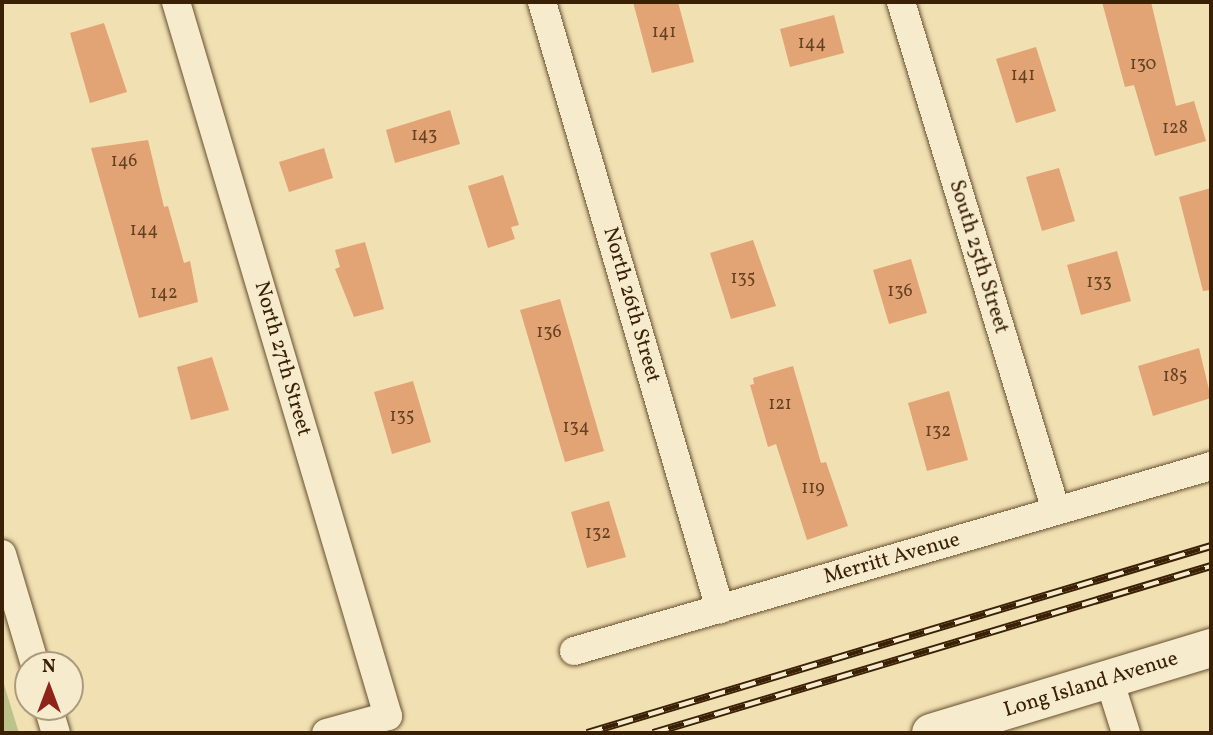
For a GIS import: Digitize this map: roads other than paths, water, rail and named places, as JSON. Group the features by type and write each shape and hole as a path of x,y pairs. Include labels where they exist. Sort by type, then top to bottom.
{"street":[{"name":"North 27th Street","path":"176,2 388,716 326,733"},
{"name":"North 26th Street","path":"542,2 720,608"},
{"name":"South 25th Street","path":"901,2 1056,511"},
{"name":"Merritt Avenue","path":"573,651 1211,466"},
{"path":"2,554 32,651"},
{"name":"Long Island Avenue","path":"931,733 1211,648"},
{"path":"1109,679 1126,733"}],"railway":[{"path":"587,733 1211,546"},
{"path":"653,733 1211,566"}]}
